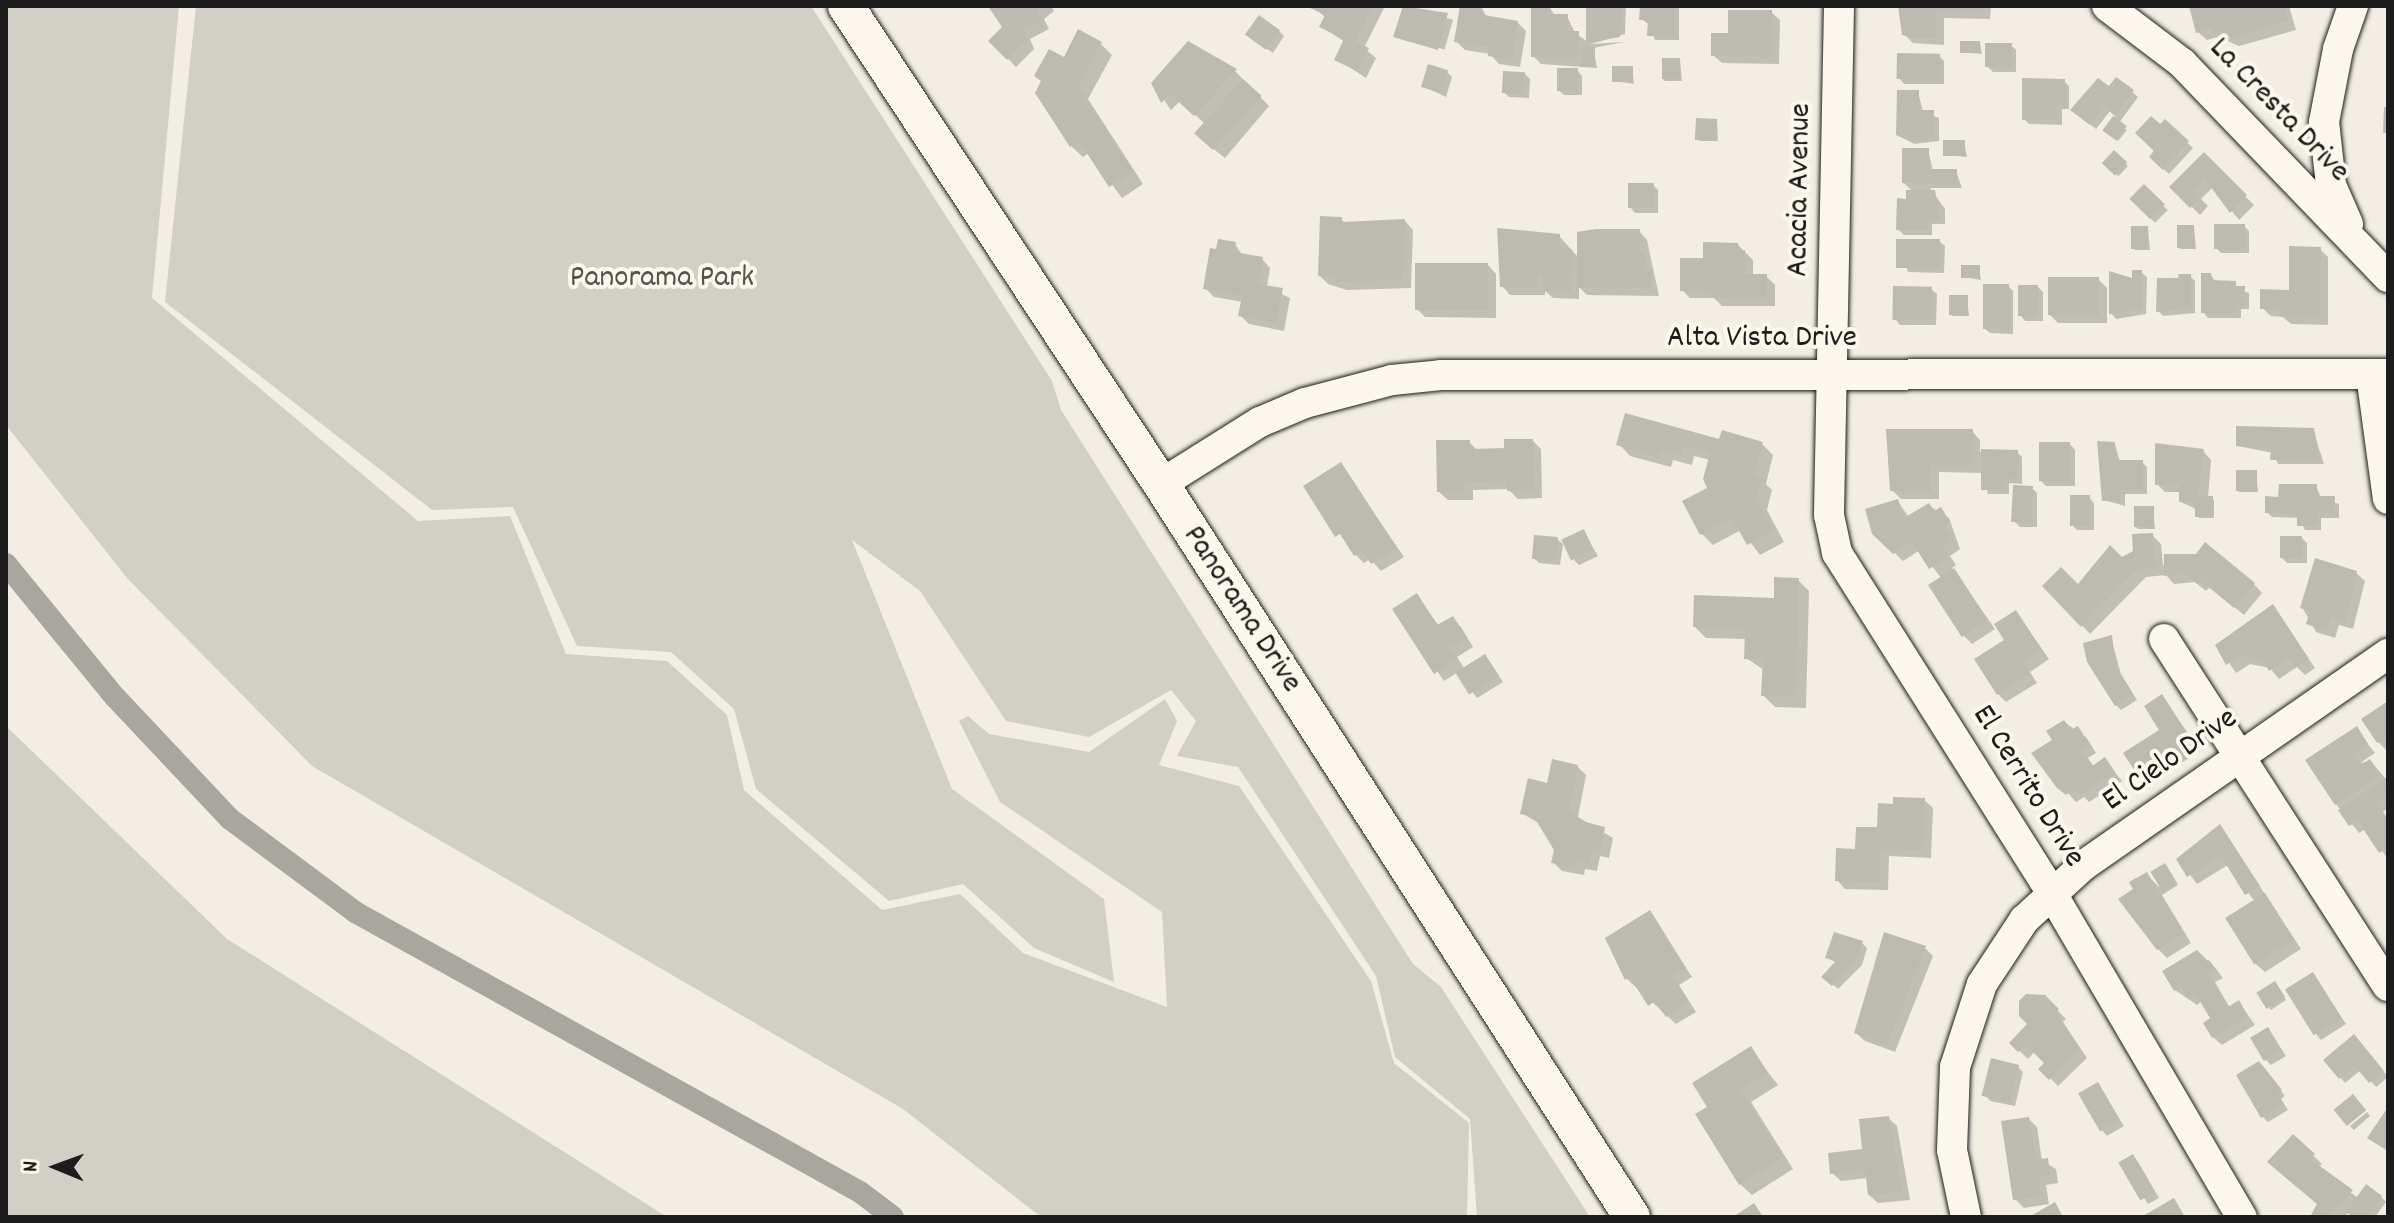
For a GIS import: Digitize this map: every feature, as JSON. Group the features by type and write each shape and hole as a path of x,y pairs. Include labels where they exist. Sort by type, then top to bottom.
{"main road":[{"name":"Panorama Drive","path":"846,6 1161,484 1632,1217"}],"street":[{"name":"Acacia Avenue","path":"1834,374 1839,6"},
{"name":"La Cresta Drive","path":"2107,6 2182,63 2383,271"},
{"path":"2353,6 2329,87 2325,152 2343,216 2383,271"},
{"name":"El Cerrito Drive","path":"1834,374 1829,515 1837,553 2051,892 2242,1217"},
{"name":"Alta Vista Drive","path":"1161,484 1260,422 1305,403 1392,380 1441,375 2380,374"},
{"path":"2380,374 2388,499"},
{"path":"2164,639 2388,986"},
{"name":"El Cielo Drive","path":"1966,1217 1952,1150 1951,1107 1966,1025 2001,951 2051,892 2388,654"}],"green space":[{"path":"6,6 179,6 152,298 418,521 510,516 566,654 667,661 727,715 744,790 882,910 960,894 1023,953 1167,1007 1162,912 1000,802 959,721 968,716 989,734 1089,752 1165,699 1177,721 1159,765 1239,786 1371,981 1394,1063 1469,1123 1467,1217 1041,1217 903,1109 312,766 127,578 6,425"},
{"name":"Panorama Park","path":"196,6 811,6 1052,381 1061,410 1413,964 1441,987 1590,1217 1477,1217 1470,1119 1395,1057 1376,976 1238,767 1177,756 1196,721 1171,690 1089,737 1006,721 920,591 852,540 952,789 1104,899 1114,982 1034,948 963,884 889,901 756,789 734,709 671,652 577,646 513,507 432,510 165,302"},
{"path":"6,726 227,939 667,1217 6,1217"}],"building":[{"path":"988,6 1042,6 1037,10 1042,20 1023,30 1027,40 1007,60 988,41 1002,27"},
{"path":"1306,6 1373,6 1355,41 1369,48 1357,71 1334,60 1344,39 1319,27 1325,15"},
{"path":"1403,6 1448,13 1438,50 1393,37"},
{"path":"1460,6 1480,6 1479,14 1518,21 1512,60 1488,56 1489,47 1454,42"},
{"path":"1531,6 1547,6 1547,14 1568,14 1568,31 1579,31 1579,57 1531,57"},
{"path":"1586,6 1622,6 1620,37 1586,43"},
{"path":"1640,6 1675,6 1675,36 1647,36 1648,20 1639,20"},
{"path":"1898,6 1983,6 1983,11 1936,11 1936,38 1916,38 1902,35"},
{"path":"2189,6 2284,6 2288,21 2228,38 2226,32 2214,35 2212,28 2196,33"},
{"path":"1728,10 1772,10 1772,56 1711,56 1711,33 1728,33"},
{"path":"1259,15 1280,30 1266,50 1245,34"},
{"path":"1078,29 1102,42 1078,86 1133,172 1109,187 1079,141 1070,147 1035,93 1041,81 1034,76 1049,49 1064,57"},
{"path":"1188,41 1237,69 1194,116 1170,94 1161,103 1151,83"},
{"path":"1960,41 1980,41 1980,53 1960,53"},
{"path":"1985,43 2012,43 2012,67 1985,67"},
{"path":"1581,47 1595,47 1595,67 1581,67"},
{"path":"1897,53 1940,54 1940,80 1897,79"},
{"path":"1662,58 1680,58 1680,79 1662,79"},
{"path":"1428,64 1448,70 1441,93 1421,87"},
{"path":"1612,66 1633,66 1633,82 1612,82"},
{"path":"1557,68 1578,68 1578,91 1557,91"},
{"path":"1503,71 1525,72 1524,94 1502,93"},
{"path":"2116,77 2134,90 2115,116 2104,107 2090,125 2070,110 2098,78 2109,86"},
{"path":"2022,78 2065,79 2065,105 2057,105 2057,120 2022,120"},
{"path":"1243,79 1262,96 1213,150 1194,133"},
{"path":"1897,90 1919,90 1919,110 1934,110 1934,136 1907,140 1896,135"},
{"path":"2384,107 2388,107 2388,133 2383,133"},
{"path":"2113,116 2127,126 2116,141 2102,131"},
{"path":"2151,116 2160,124 2165,119 2189,141 2163,170 2149,157 2154,151 2135,133"},
{"path":"1696,118 1717,119 1716,141 1695,140"},
{"path":"1943,140 1965,140 1965,156 1943,156"},
{"path":"1902,148 1929,148 1929,169 1957,169 1957,184 1902,183"},
{"path":"2114,150 2127,162 2115,175 2102,163"},
{"path":"2204,152 2247,195 2230,213 2205,179 2194,190 2201,197 2190,208 2169,187"},
{"path":"1628,183 1654,183 1654,208 1628,208"},
{"path":"2144,184 2165,204 2150,219 2129,199"},
{"path":"1906,190 1935,190 1940,220 1927,220 1927,230 1896,230 1897,198 1906,199"},
{"path":"1320,216 1342,217 1342,222 1405,219 1403,280 1337,282 1337,277 1318,276"},
{"path":"2214,224 2245,224 2245,249 2214,249"},
{"path":"2177,225 2194,225 2194,248 2177,248"},
{"path":"2131,226 2148,226 2148,249 2131,249"},
{"path":"1497,228 1560,234 1560,248 1572,249 1571,291 1542,291 1542,275 1538,275 1537,288 1500,287"},
{"path":"1640,229 1639,252 1645,252 1645,270 1652,270 1651,288 1577,288 1577,232"},
{"path":"1218,239 1236,242 1234,252 1263,257 1258,284 1283,288 1276,323 1238,316 1242,296 1203,289 1210,248 1216,249"},
{"path":"1896,239 1940,239 1940,268 1896,268"},
{"path":"1703,242 1738,243 1738,250 1745,250 1745,274 1767,274 1767,299 1711,298 1711,291 1680,291 1680,258 1703,258"},
{"path":"2289,246 2321,247 2320,317 2280,317 2281,309 2260,309 2260,289 2289,290"},
{"path":"1415,263 1488,263 1488,310 1415,310"},
{"path":"1961,265 1980,265 1980,278 1961,278"},
{"path":"2132,270 2142,270 2142,309 2109,314 2109,271 2132,278"},
{"path":"2201,273 2211,273 2212,280 2236,281 2236,286 2245,286 2244,305 2236,305 2237,313 2201,313"},
{"path":"2178,274 2191,274 2191,308 2156,312 2157,278 2179,278"},
{"path":"2048,277 2099,277 2099,315 2048,315"},
{"path":"1983,284 2009,284 2009,329 1983,329"},
{"path":"2018,285 2038,285 2038,316 2018,316"},
{"path":"1893,286 1932,287 1931,321 1892,320"},
{"path":"1949,295 1968,295 1968,315 1949,315"},
{"path":"1625,413 1719,439 1722,430 1763,442 1754,475 1762,477 1756,497 1774,530 1747,545 1732,518 1700,535 1682,501 1707,488 1703,479 1710,453 1683,446 1681,455 1662,450 1659,457 1616,445"},
{"path":"2236,426 2314,428 2320,460 2270,460 2271,449 2236,446"},
{"path":"1886,429 1973,429 1972,465 1931,465 1931,491 1890,491"},
{"path":"1504,439 1533,439 1535,491 1507,491 1507,481 1465,482 1465,492 1437,492 1436,440 1470,440 1470,449 1504,448"},
{"path":"2097,441 2115,442 2115,460 2143,460 2143,490 2120,490 2120,501 2102,501"},
{"path":"2039,442 2070,442 2070,481 2039,481"},
{"path":"2155,443 2204,449 2198,496 2213,496 2213,517 2195,517 2195,502 2179,502 2179,484 2155,485"},
{"path":"1981,449 2018,450 2018,479 2004,479 2004,490 1981,490"},
{"path":"1341,462 1397,548 1371,564 1362,550 1354,556 1340,534 1335,537 1303,486"},
{"path":"2236,470 2257,470 2257,491 2236,491"},
{"path":"2279,484 2317,484 2317,496 2335,496 2334,513 2317,513 2317,526 2297,526 2297,513 2265,513 2265,496 2278,497"},
{"path":"2013,485 2033,486 2031,523 2011,522"},
{"path":"2070,495 2090,495 2090,526 2070,526"},
{"path":"1898,499 1904,518 1929,503 1934,511 1941,507 1950,522 1944,526 1953,540 1943,546 1949,556 1929,569 1912,542 1893,554 1872,534 1865,509"},
{"path":"2134,506 2154,506 2154,527 2134,527"},
{"path":"1584,529 1594,550 1571,560 1561,540"},
{"path":"2153,533 2156,568 2138,569 2081,627 2042,586 2061,567 2078,584 2110,545 2122,557 2133,551 2132,534"},
{"path":"1534,535 1558,537 1556,561 1532,559"},
{"path":"2280,536 2302,536 2302,558 2280,558"},
{"path":"2205,542 2255,583 2234,608 2200,580 2197,584 2185,574 2164,576 2164,554 2196,554"},
{"path":"2315,558 2357,571 2345,622 2331,617 2327,631 2306,624 2310,611 2300,608"},
{"path":"1954,568 1988,620 1962,637 1928,585"},
{"path":"1774,577 1799,578 1795,697 1761,696 1763,659 1744,659 1745,629 1693,627 1694,595 1774,598"},
{"path":"1417,593 1437,625 1453,616 1467,638 1450,648 1458,659 1434,674 1392,609"},
{"path":"2273,604 2309,659 2295,667 2289,658 2269,671 2264,661 2241,656 2226,665 2215,645"},
{"path":"2016,610 2042,650 2023,662 2030,673 1997,695 1974,659 2004,640 1994,624"},
{"path":"2112,635 2116,667 2133,694 2115,706 2087,662 2083,643"},
{"path":"1485,654 1499,676 1469,695 1455,673"},
{"path":"2162,694 2193,742 2139,777 2123,753 2159,730 2144,706"},
{"path":"2388,701 2388,736 2377,743 2361,719"},
{"path":"2064,720 2071,730 2078,726 2089,744 2081,749 2092,766 2105,757 2115,772 2079,795 2075,789 2066,795 2057,788 2031,753 2052,740 2046,731"},
{"path":"2357,726 2368,744 2353,754 2361,765 2370,759 2381,775 2335,805 2305,760"},
{"path":"1552,759 1578,765 1570,807 1581,821 1605,827 1600,851 1592,849 1589,864 1577,862 1576,868 1551,863 1554,850 1534,817 1520,814 1528,778 1547,783"},
{"path":"2388,777 2388,795 2376,802 2388,821 2388,848 2379,853 2358,821 2349,826 2338,810"},
{"path":"1893,797 1925,798 1923,850 1881,849 1880,882 1835,881 1836,848 1855,849 1856,827 1877,827 1878,803 1893,804"},
{"path":"2220,824 2260,886 2245,895 2221,856 2187,877 2176,859"},
{"path":"2165,863 2177,883 2162,891 2150,872"},
{"path":"2147,872 2184,934 2157,950 2118,899 2133,889 2129,882"},
{"path":"2265,893 2294,940 2254,965 2225,918"},
{"path":"1650,910 1686,968 1672,976 1689,1003 1666,1017 1655,1001 1648,1006 1630,977 1625,980 1605,938"},
{"path":"1834,932 1863,941 1857,959 1832,986 1821,977 1836,961 1825,958"},
{"path":"1884,932 1926,946 1887,1045 1854,1033"},
{"path":"2197,950 2216,969 2208,973 2228,1007 2239,1000 2248,1016 2212,1038 2203,1023 2210,1018 2195,993 2187,997 2181,987 2174,991 2162,971"},
{"path":"2313,972 2342,1018 2314,1035 2285,989"},
{"path":"2275,981 2285,997 2266,1009 2256,993"},
{"path":"2026,994 2045,995 2059,1009 2056,1013 2080,1049 2049,1080 2038,1069 2044,1063 2026,1045 2018,1052 2009,1043 2027,1024 2019,1016 2019,1001"},
{"path":"2268,1027 2282,1050 2264,1061 2250,1038"},
{"path":"2354,1034 2384,1071 2369,1083 2355,1066 2339,1079 2323,1060"},
{"path":"1751,1046 1768,1073 1741,1090 1783,1157 1739,1185 1695,1114 1707,1107 1692,1083"},
{"path":"1991,1058 2019,1065 2010,1103 1982,1096"},
{"path":"2259,1061 2282,1090 2277,1093 2284,1104 2261,1118 2236,1075"},
{"path":"2098,1082 2120,1120 2100,1132 2078,1094"},
{"path":"2353,1094 2366,1110 2347,1126 2334,1110"},
{"path":"2388,1107 2388,1148 2386,1150 2367,1138"},
{"path":"1889,1116 1902,1192 1868,1195 1865,1170 1830,1174 1828,1153 1862,1149 1859,1119"},
{"path":"2029,1117 2036,1160 2048,1158 2050,1175 2039,1177 2041,1196 2013,1200 2001,1121"},
{"path":"2293,1134 2315,1154 2310,1159 2353,1190 2328,1217 2310,1217 2317,1204 2267,1162"},
{"path":"2133,1154 2155,1192 2140,1201 2118,1162"},
{"path":"2366,1184 2382,1196 2367,1217 2353,1217 2346,1212"},
{"path":"2174,1198 2185,1217 2141,1217"},
{"path":"2055,1202 2063,1217 2029,1217"},
{"path":"1754,1203 1763,1217 1733,1217"}],"waterway":[{"path":"6,564 115,697 230,819 355,912 860,1192 893,1217"}]}
